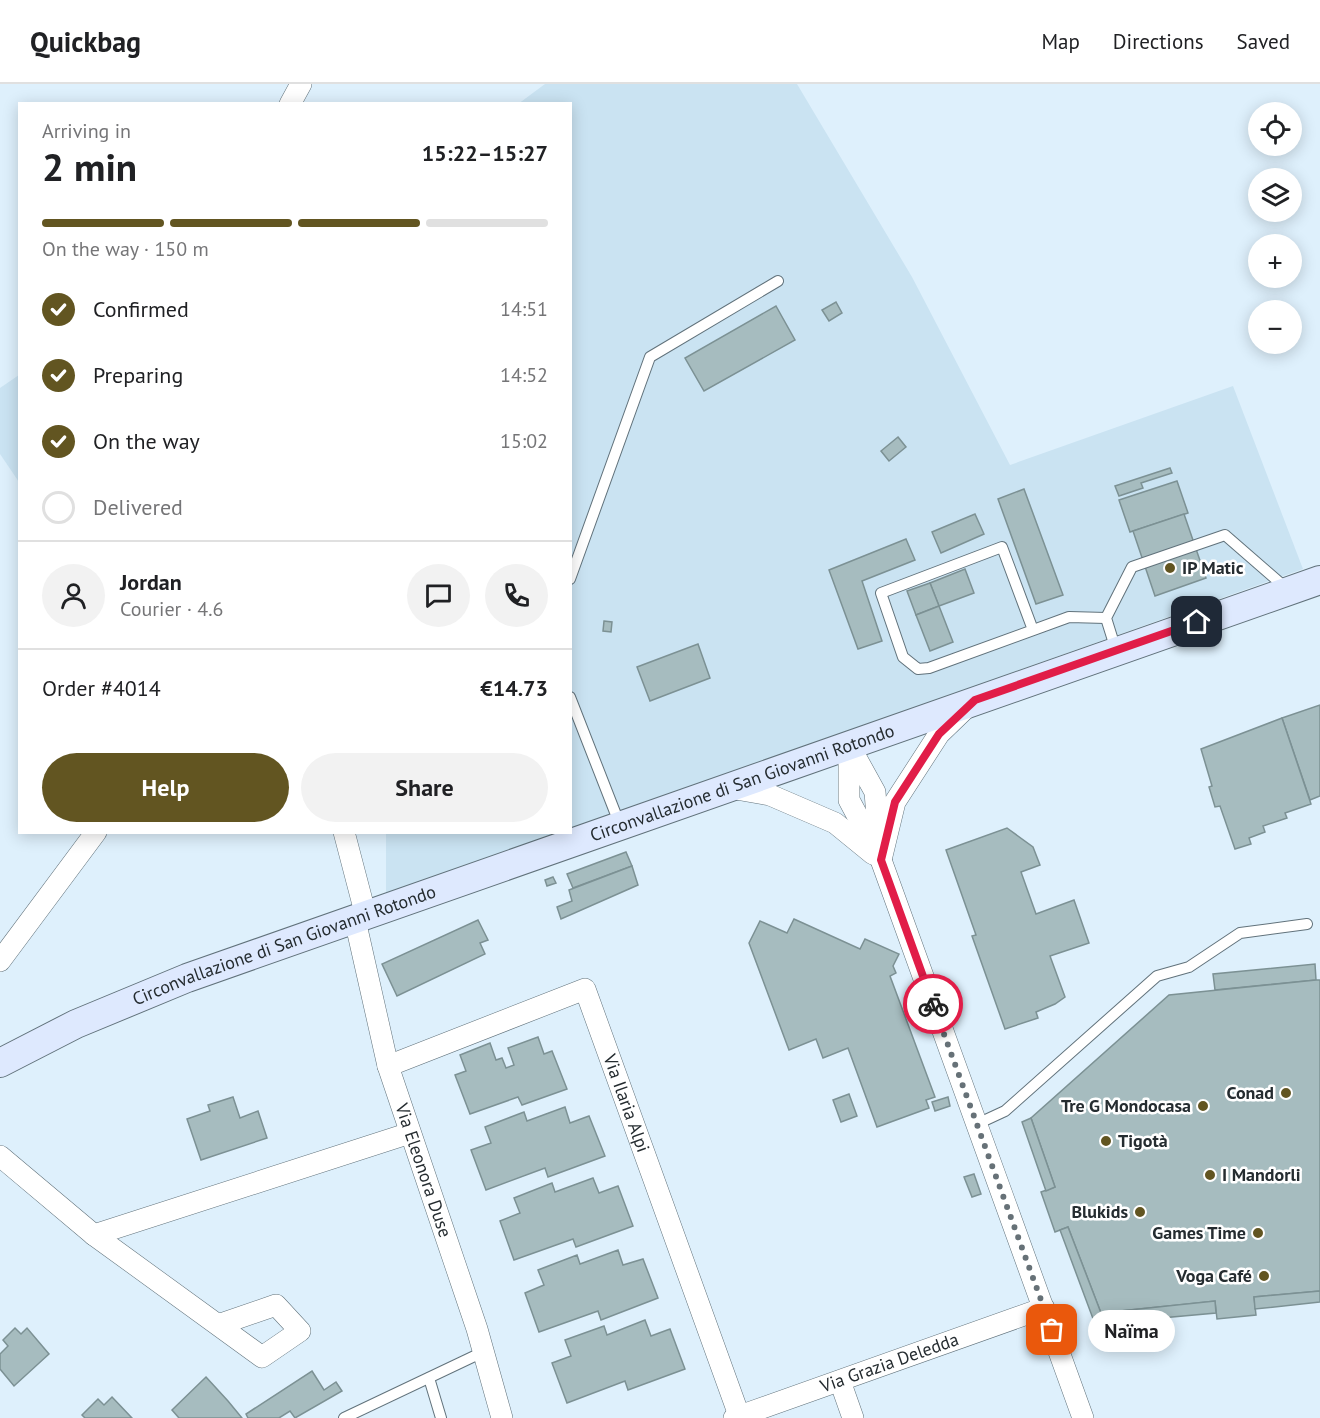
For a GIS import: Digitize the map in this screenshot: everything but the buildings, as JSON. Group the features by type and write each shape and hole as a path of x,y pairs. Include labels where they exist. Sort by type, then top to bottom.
{"main road":[{"name":"Circonvallazione di San Giovanni Rotondo","path":"0,1064 76,1024 187,978 1320,580"}],"street":[{"path":"291,102 301,84"},
{"path":"881,860 895,802 939,734 975,700"},
{"path":"849,745 875,792 881,860 1083,1418"},
{"path":"727,788 770,795 835,824 881,860"},
{"path":"0,961 95,834"},
{"name":"Via Eleonora Duse","path":"344,834 387,1066 483,1352 502,1418"},
{"name":"Via Ilaria Alpi","path":"387,1066 585,989 738,1418"},
{"path":"94,1235 410,1133"},
{"path":"0,1156 94,1235 218,1325"},
{"name":"Via Grazia Deledda","path":"738,1418 1044,1308"},
{"path":"840,1381 853,1418"}],"lane":[{"path":"572,573 650,357 778,281"},
{"path":"1116,650 1106,618 1132,567 1225,535 1289,590"},
{"path":"1033,630 1002,547 881,593 903,657 918,669 929,668 1069,617 1106,618"},
{"path":"572,702 620,826"},
{"path":"977,1124 1005,1111 1157,976 1189,967 1240,933 1307,924"},
{"path":"344,1418 483,1352"},
{"path":"429,1378 441,1418"}],"shaded area":[{"path":"545,84 797,84 912,277 1010,465 1233,386 1303,569 572,829 572,102 521,102"},
{"path":"18,376 18,481 0,454 0,388"},
{"path":"386,834 560,834 386,896"}],"way so far":[{"path":"933,1004 1052,1330"}],"place":[{"name":"IP Matic","path":"1170,568"},
{"name":"Conad","path":"1286,1093"},
{"name":"Tre G Mondocasa","path":"1203,1106"},
{"name":"Tigotà","path":"1106,1141"},
{"name":"I Mandorli","path":"1210,1175"},
{"name":"Blukids","path":"1140,1212"},
{"name":"Games Time","path":"1258,1233"},
{"name":"Voga Café","path":"1264,1276"},
{"name":"Naïma","path":"1052,1330"}],"route":[{"path":"933,1004 881,860 895,802 939,734 975,700 1197,622"}]}
